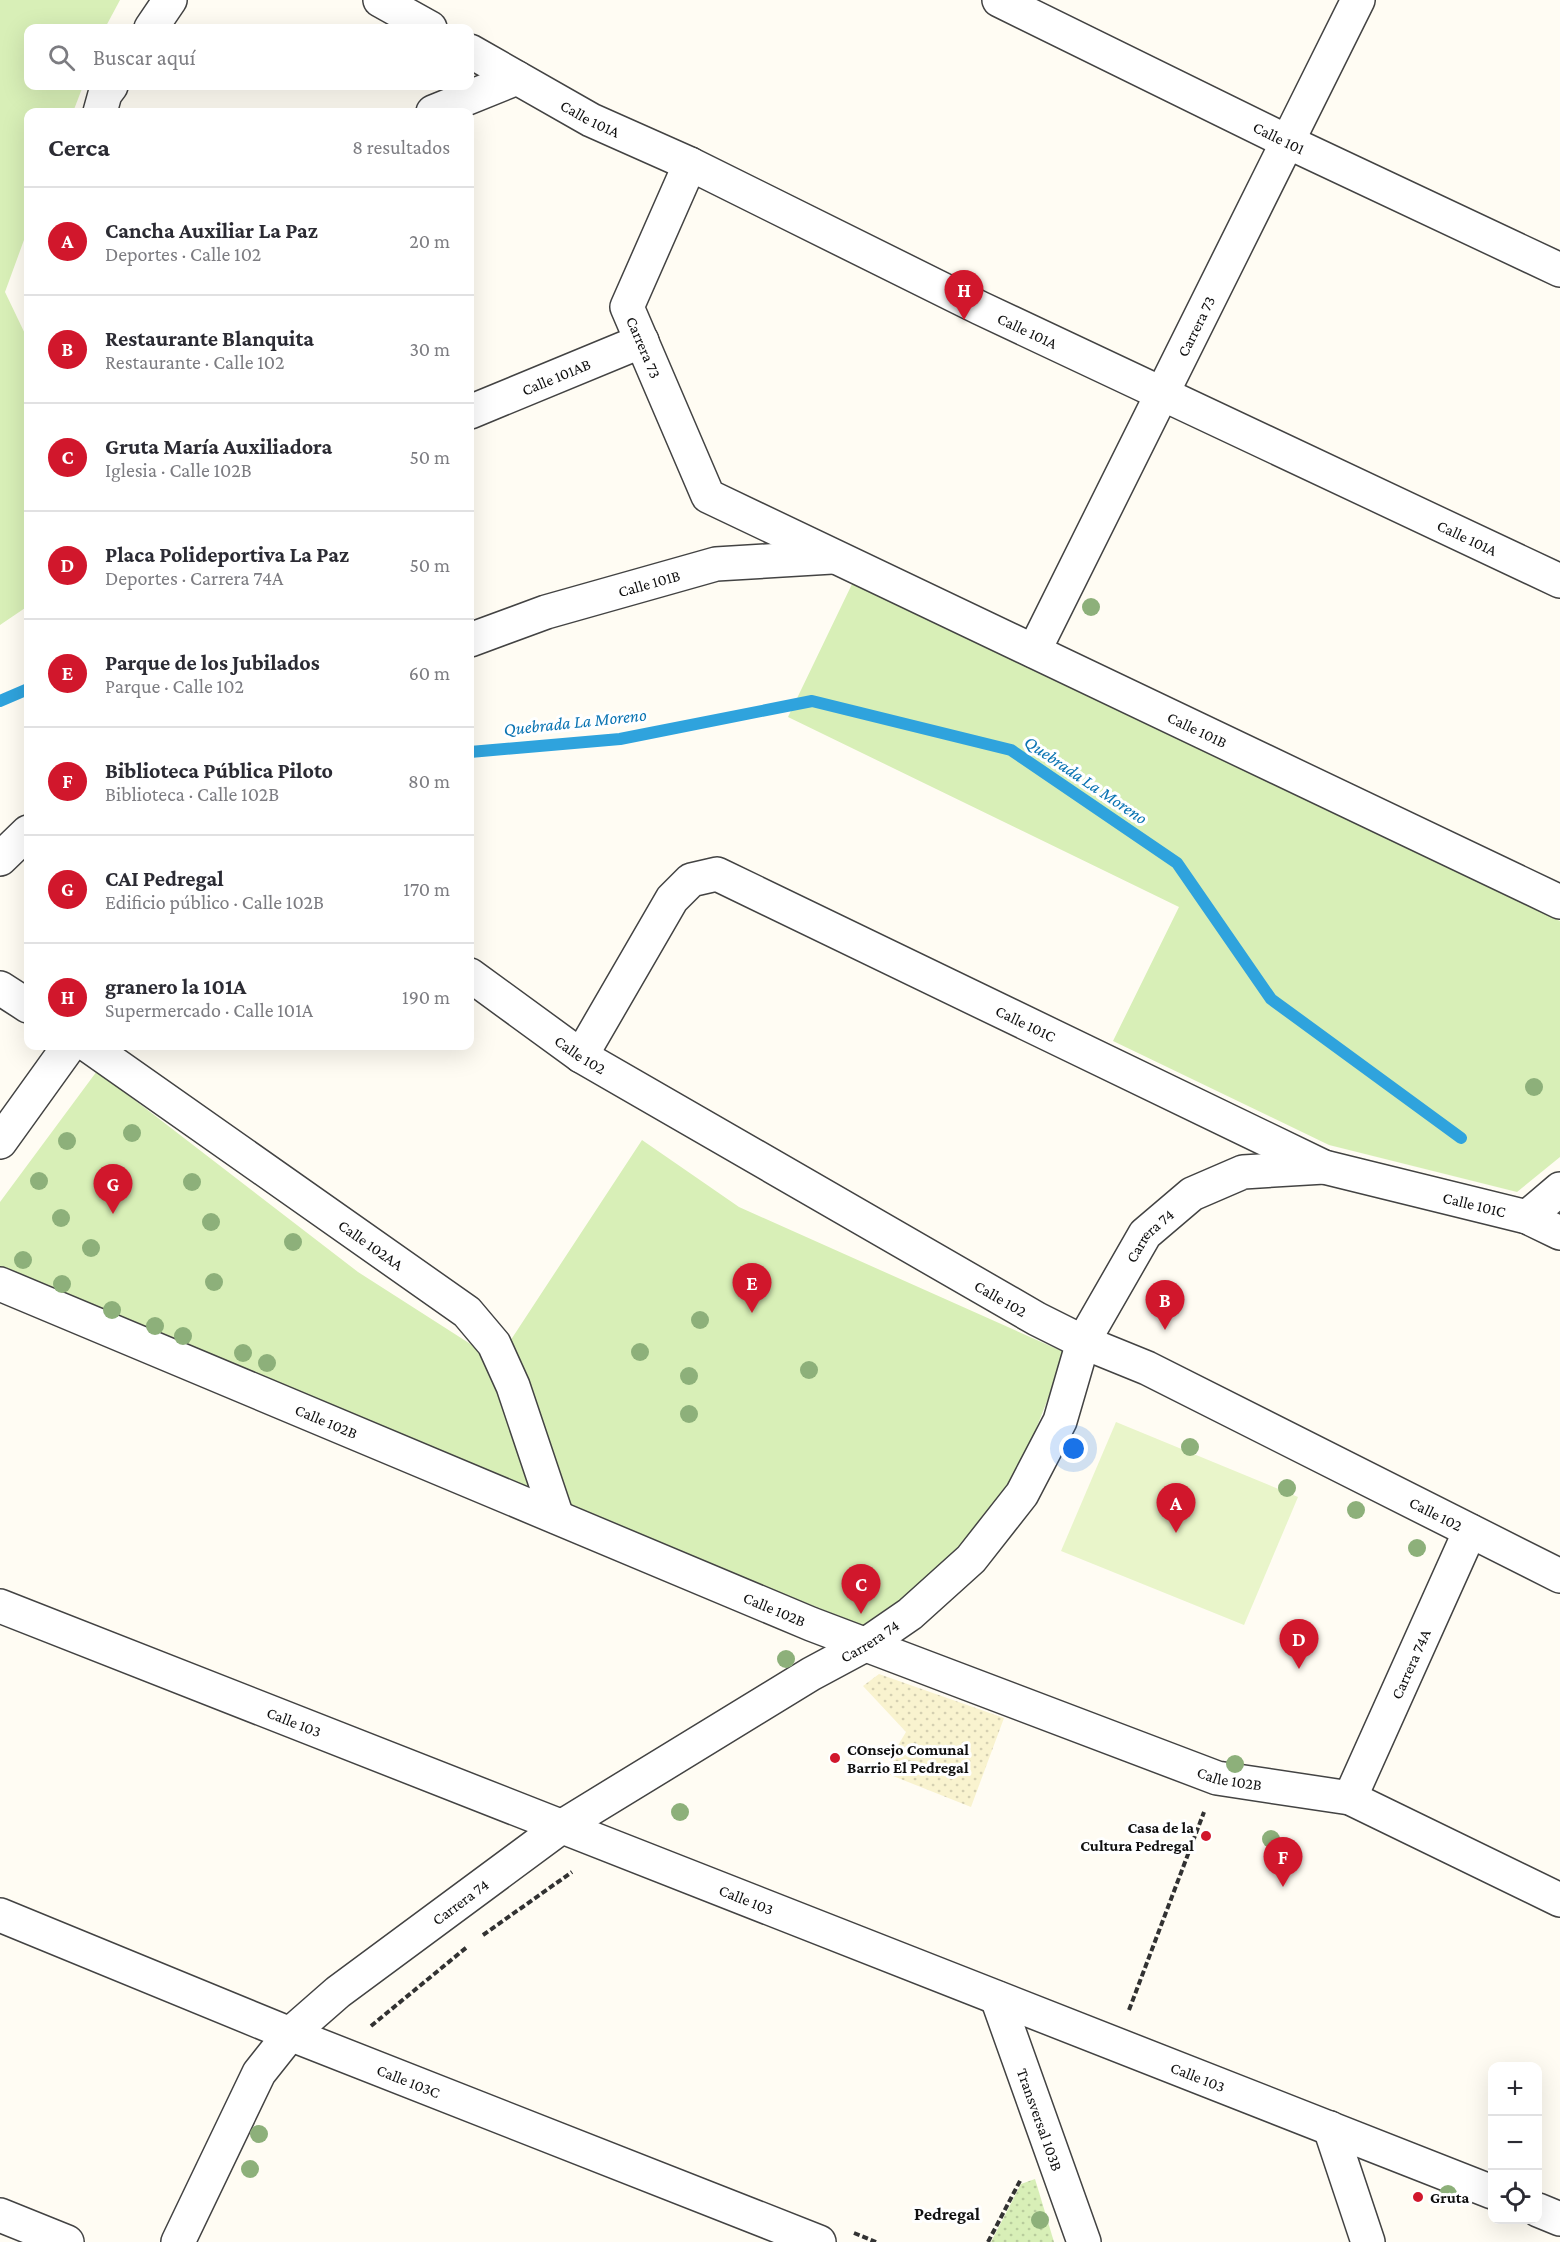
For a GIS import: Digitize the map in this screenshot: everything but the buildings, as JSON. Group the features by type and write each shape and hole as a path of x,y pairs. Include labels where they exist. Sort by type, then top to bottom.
{"street":[{"path":"154,24 170,0"},
{"path":"381,0 423,24"},
{"name":"Calle 101","path":"999,0 1287,142 1560,270"},
{"name":"Carrera 73","path":"1034,651 1358,0"},
{"name":"Calle 101A","path":"474,53 591,120 690,164 980,308 1560,581"},
{"path":"443,108 517,78"},
{"path":"101,108 108,90"},
{"name":"Carrera 73","path":"690,164 627,307 708,496"},
{"name":"Calle 101AB","path":"474,410 642,340"},
{"name":"Calle 101B","path":"708,496 1560,902"},
{"name":"Calle 101B","path":"474,639 546,612 716,564 834,556"},
{"path":"0,859 24,836"},
{"name":"Calle 101C","path":"580,1056 672,899 691,880 717,874 1324,1167 1527,1217 1560,1233"},
{"name":"Calle 102","path":"474,978 580,1056 1037,1319 1083,1342 1147,1368 1470,1532 1559,1571"},
{"path":"0,988 24,1003"},
{"path":"0,1142 66,1050"},
{"name":"Calle 102AA","path":"95,1050 467,1312 494,1344 513,1386 557,1517"},
{"name":"Carrera 74","path":"178,2242 259,2073 290,2034 338,1992 561,1827 811,1674 865,1645 910,1614 971,1558 1022,1494 1060,1420 1083,1342 1145,1234 1192,1194 1243,1172 1324,1167"},
{"path":"1527,1217 1560,1189"},
{"name":"Calle 102B","path":"0,1284 865,1645 1217,1778 1350,1798 1560,1900"},
{"name":"Carrera 74A","path":"1350,1798 1470,1532"},
{"name":"Calle 103","path":"0,1606 1488,2190"},
{"name":"Calle 103C","path":"0,1915 290,2034 819,2242"},
{"name":"Transversal 103B","path":"997,1998 1084,2242"},
{"path":"1330,2128 1368,2242"},
{"path":"1542,2212 1560,2219"},
{"path":"0,2215 67,2242"}],"path":[{"path":"1116,2044 1217,1778"},
{"path":"478,1938 573,1870"},
{"path":"374,2034 371,2026 468,1945"},
{"path":"988,2242 1019,2180 1029,2177"},
{"path":"853,2233 876,2242"}],"shaded area":[{"path":"879,1674 1004,1718 971,1807 888,1774 894,1752 906,1732 863,1686"}],"green space":[{"path":"0,0 120,0 107,24 24,24 24,90 81,90 75,108 24,108 24,240 5,292 24,332 24,609 0,625"},
{"path":"853,582 1560,921 1560,1157 1517,1192 1329,1145 1113,1041 1179,907 788,717"},
{"path":"97,1071 358,1272 497,1361 642,1140 739,1207 1066,1353 1019,1472 987,1530 867,1627 481,1474 0,1273 0,1202"},
{"path":"1116,1422 1298,1497 1244,1625 1061,1551"},
{"path":"1035,2179 1054,2242 991,2242 1021,2184"}],"waterway":[{"name":"Quebrada La Moreno","path":"0,701 24,691"},
{"name":"Quebrada La Moreno","path":"474,752 620,739 812,701 1011,750 1177,863 1271,999 1461,1138"}],"place":[{"name":"granero la 101A","path":"964,320"},
{"name":"CAI Pedregal","path":"113,1214"},
{"name":"Parque de los Jubilados","path":"752,1313"},
{"name":"Restaurante Blanquita","path":"1165,1330"},
{"name":"Cancha Auxiliar La Paz","path":"1176,1533"},
{"name":"Gruta María Auxiliadora","path":"861,1614"},
{"name":"Placa Polideportiva La Paz","path":"1299,1669"},
{"name":"COnsejo Comunal Barrio El Pedregal","path":"835,1758"},
{"name":"Casa de la Cultura Pedregal","path":"1206,1836"},
{"name":"Biblioteca Pública Piloto","path":"1283,1887"},
{"name":"Gruta","path":"1418,2197"}],"district":[{"name":"Pedregal","path":"947,2214"}]}
